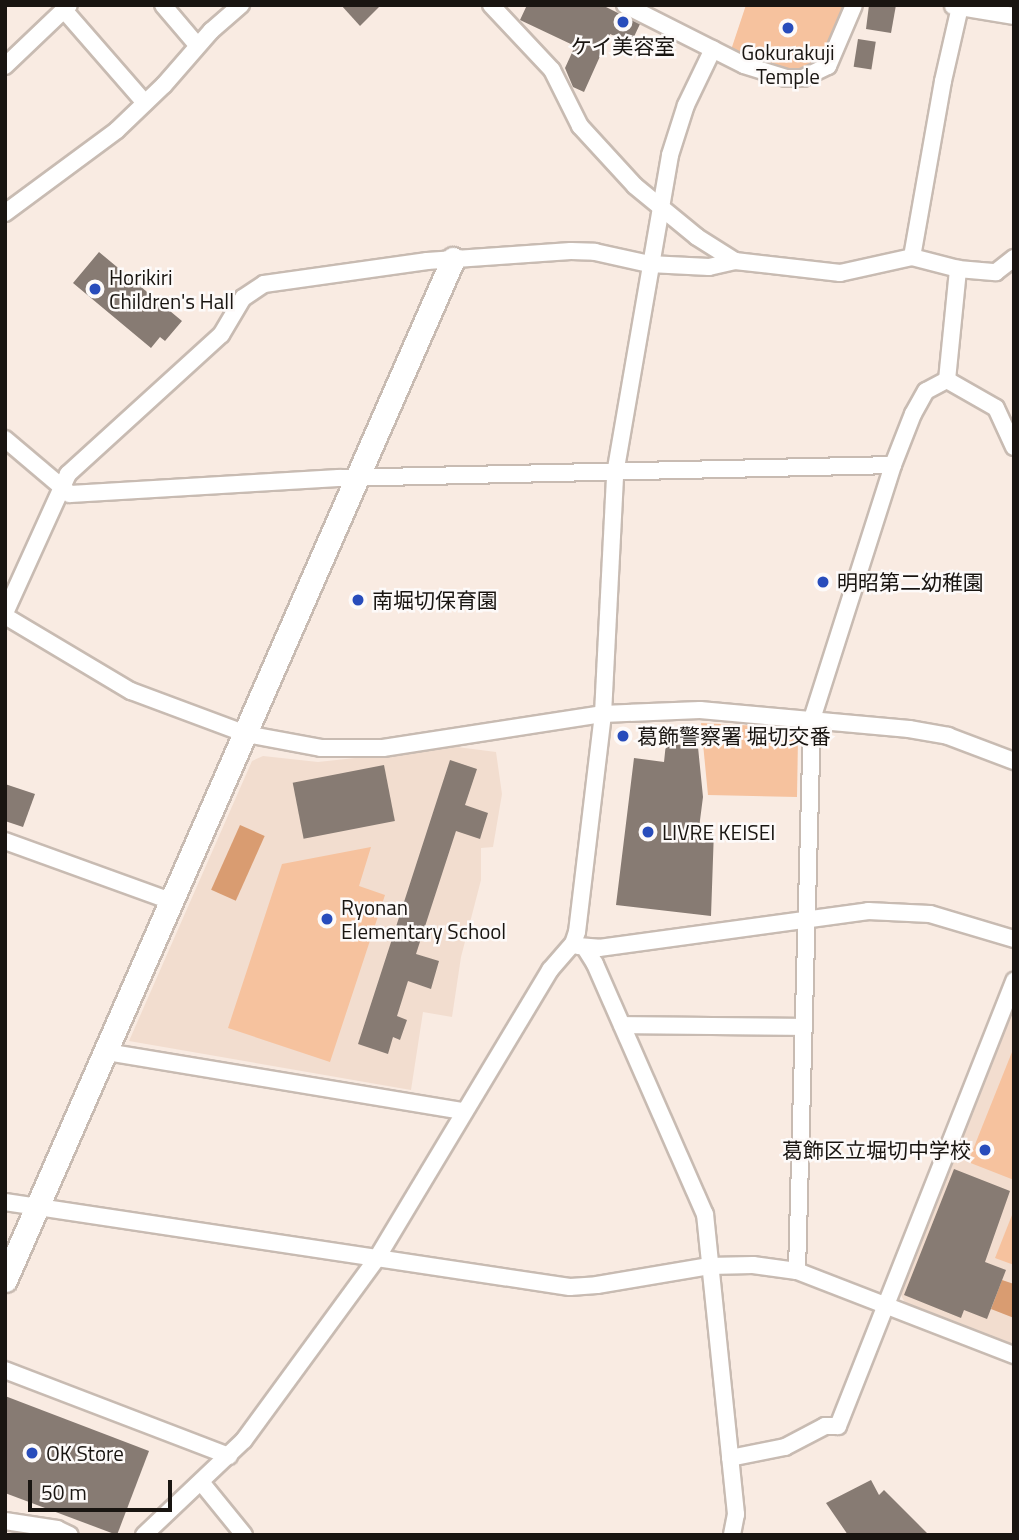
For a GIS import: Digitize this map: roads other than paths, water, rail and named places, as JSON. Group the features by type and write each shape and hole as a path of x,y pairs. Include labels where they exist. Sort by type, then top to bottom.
{"street":[{"path":"163,5 197,46"},
{"path":"5,212 117,130 197,46 241,5"},
{"path":"491,5 552,70 580,127 635,186 660,208 735,261"},
{"path":"625,5 764,72 803,78 828,66 853,5"},
{"path":"912,257 955,6 1014,16"},
{"path":"5,66 66,8 145,103"},
{"path":"713,49 686,106 670,155 649,264 615,474 603,714 577,932 579,946 622,1025 705,1214 736,1514 732,1535"},
{"path":"1014,258 996,272 958,269 912,257 840,273 735,261 709,267 649,264 595,252 571,251 453,259 264,284 243,298 221,335 68,474 5,614 131,691 246,734 321,748 383,748 603,714 700,710 812,719 948,736 1014,761"},
{"path":"5,1280 453,259"},
{"path":"947,380 958,269"},
{"path":"947,380 996,408 1014,447"},
{"path":"797,1271 812,719 893,465 926,391 947,380"},
{"path":"5,439 70,494 357,478 615,474 893,465"},
{"path":"5,841 172,901"},
{"path":"144,1535 229,1456 377,1258 550,970 579,946 867,912 929,914 1014,939"},
{"path":"730,1458 785,1447 825,1426 838,1426 1014,981"},
{"path":"622,1025 802,1027"},
{"path":"106,1052 464,1111"},
{"path":"5,1202 570,1287 709,1266 753,1265 797,1271 1014,1355"},
{"path":"5,1370 229,1456"},
{"path":"201,1482 244,1535"},
{"path":"5,1521 57,1529 69,1535"}],"place":[{"name":"ケイ美容室","path":"623,22"},
{"name":"Gokurakuji Temple","path":"788,28"},
{"name":"Horikiri Children's Hall","path":"95,289"},
{"name":"明昭第二幼稚園","path":"823,582"},
{"name":"南堀切保育園","path":"358,600"},
{"name":"葛飾警察署 堀切交番","path":"623,736"},
{"name":"LIVRE KEISEI","path":"648,832"},
{"name":"Ryonan Elementary School","path":"327,919"},
{"name":"葛飾区立堀切中学校","path":"985,1150"},
{"name":"OK Store","path":"32,1453"}]}
